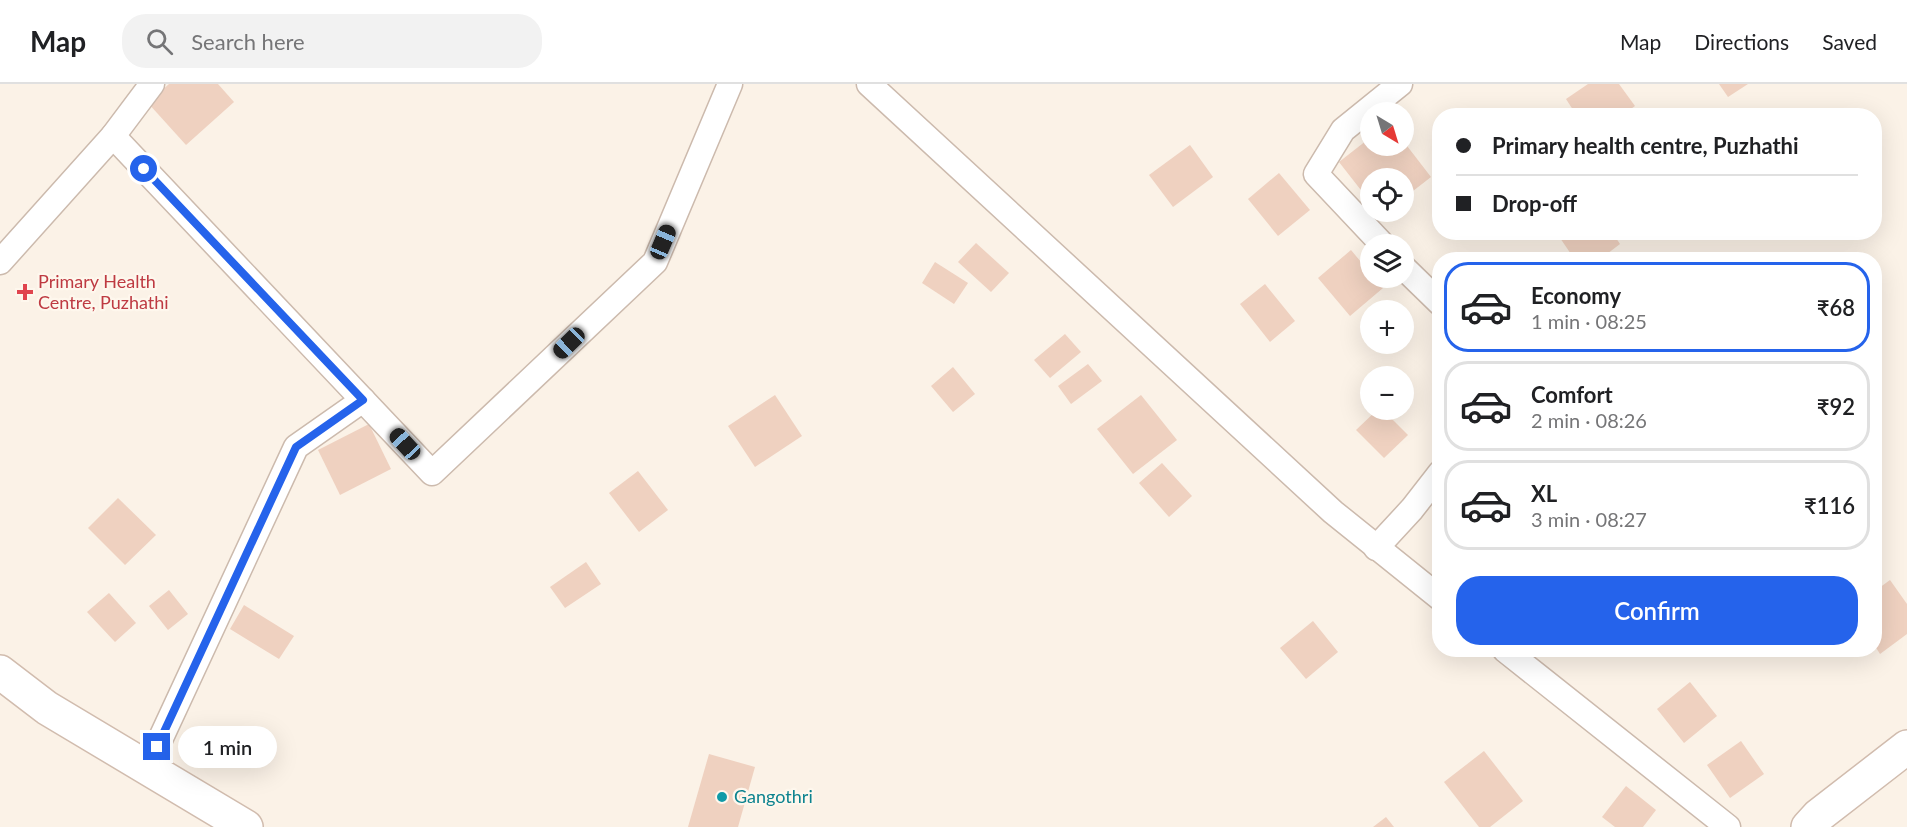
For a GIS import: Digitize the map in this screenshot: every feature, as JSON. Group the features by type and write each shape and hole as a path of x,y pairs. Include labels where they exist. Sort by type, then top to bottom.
{"main road":[{"path":"0,672 47,708 246,827"},
{"path":"1808,827 1818,816 1907,747"}],"street":[{"path":"0,262 113,136 152,84"},
{"path":"113,136 432,473 655,262 730,84"},
{"path":"869,84 1333,512 1432,592"},
{"path":"1373,234 1316,174 1343,130 1400,84"},
{"path":"1414,278 1432,295"},
{"path":"147,768 296,447 363,400"},
{"path":"1376,548 1432,483"},
{"path":"1514,657 1728,827"}],"building":[{"path":"169,84 218,84 234,102 186,145 148,103"},
{"path":"1588,84 1619,84 1635,106 1632,108 1572,108 1566,99"},
{"path":"1719,84 1748,84 1728,97"},
{"path":"1190,145 1213,177 1173,207 1149,175"},
{"path":"1360,146 1360,156 1414,155 1431,177 1414,190 1414,168 1360,168 1360,189 1339,162"},
{"path":"1279,173 1310,210 1278,236 1248,199"},
{"path":"1561,240 1617,240 1620,244 1610,252 1570,252"},
{"path":"976,243 1009,273 991,292 958,262"},
{"path":"1351,250 1360,261 1360,288 1383,288 1369,300 1360,300 1360,308 1350,316 1318,278"},
{"path":"935,262 968,283 954,304 922,283"},
{"path":"1265,284 1295,321 1270,342 1240,304"},
{"path":"1065,334 1081,352 1050,378 1034,360"},
{"path":"1088,364 1102,381 1071,404 1058,386"},
{"path":"953,367 975,394 953,412 931,386"},
{"path":"775,395 802,436 755,467 728,426"},
{"path":"1141,395 1177,440 1133,474 1097,429"},
{"path":"1366,420 1393,420 1408,435 1384,458 1356,430"},
{"path":"369,424 391,469 340,495 318,450"},
{"path":"1162,463 1192,496 1169,517 1139,483"},
{"path":"638,471 668,510 639,532 609,493"},
{"path":"118,498 156,535 125,565 88,528"},
{"path":"586,562 601,584 565,608 550,587"},
{"path":"1890,580 1907,604 1907,634 1882,653 1882,586"},
{"path":"169,590 188,614 168,630 149,606"},
{"path":"109,593 136,623 115,642 87,612"},
{"path":"244,605 294,636 279,659 230,629"},
{"path":"1313,621 1338,652 1306,679 1280,648"},
{"path":"1690,682 1717,716 1684,743 1657,709"},
{"path":"1741,741 1764,774 1730,798 1707,765"},
{"path":"1484,751 1523,801 1490,827 1479,827 1444,782"},
{"name":"Gangothri","path":"709,754 755,767 738,827 688,827"},
{"path":"1626,786 1656,810 1643,827 1615,827 1602,817"},
{"path":"1386,817 1394,827 1373,827"}],"place":[{"name":"Primary Health Centre, Puzhathi","path":"25,292"},
{"name":"Gangothri","path":"722,797"}],"route":[{"path":"144,169 363,400 296,447 157,747"}]}
